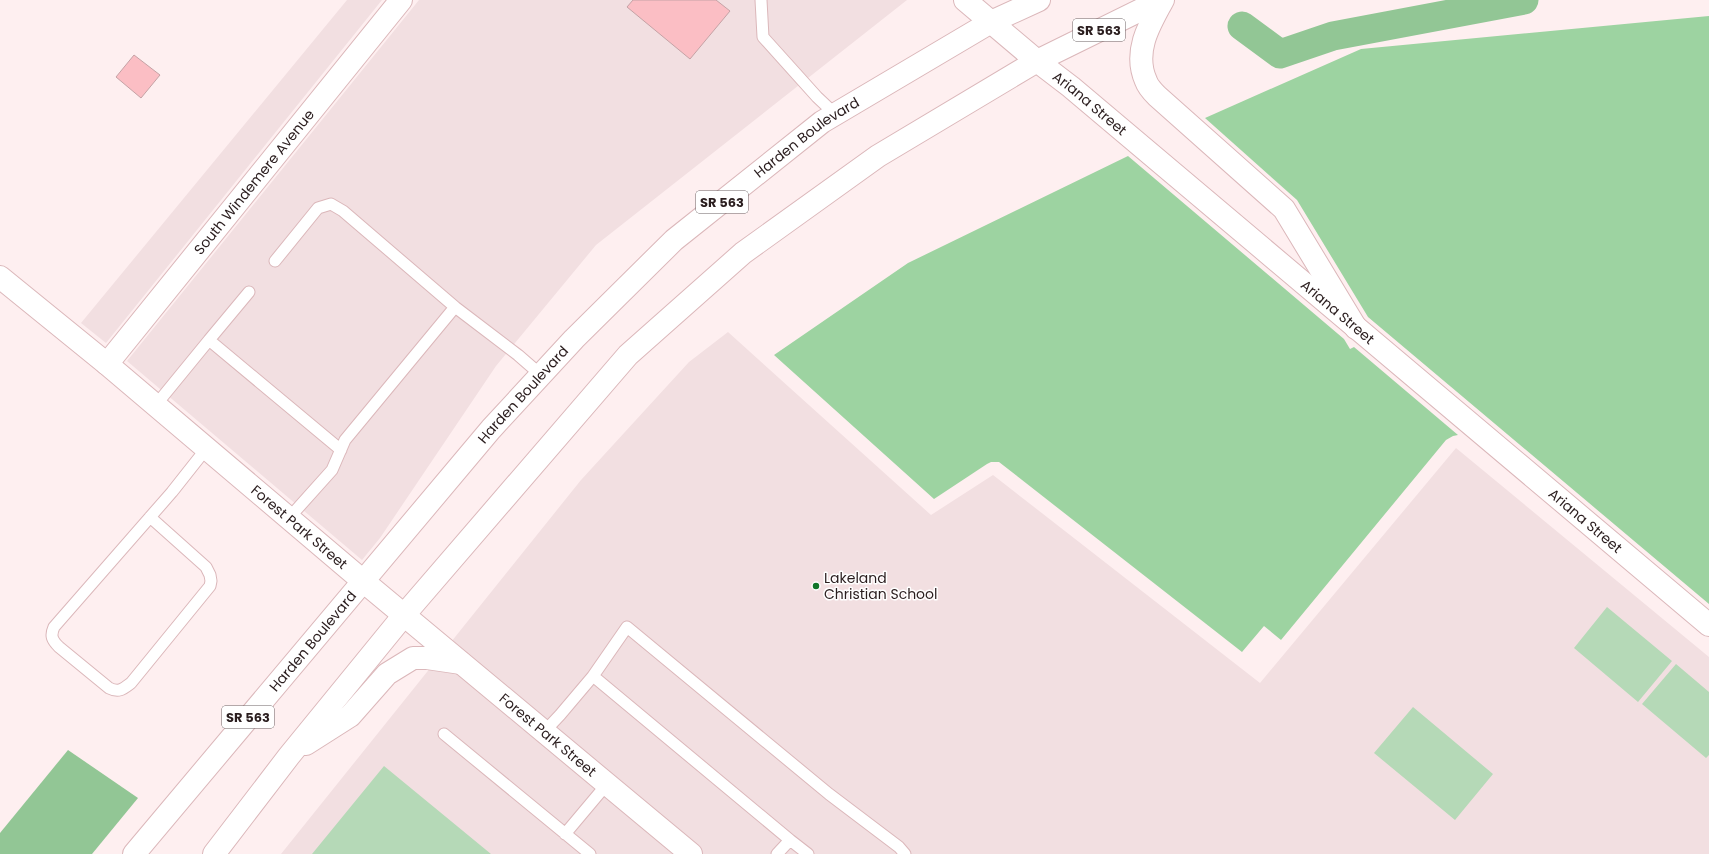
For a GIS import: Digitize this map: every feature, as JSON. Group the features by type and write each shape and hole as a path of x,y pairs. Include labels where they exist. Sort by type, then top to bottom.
{"main road":[{"name":"South Windemere Avenue","path":"107,364 401,0"},
{"name":"Ariana Street","path":"965,0 1037,61 1071,87 1709,625"},
{"name":"SR 563","path":"991,22 1039,0"},
{"name":"SR 563","path":"214,854 289,756 404,615 628,355 743,253 878,156 1037,61 1162,0"},
{"path":"1162,0 1148,28 1142,47 1140,65 1146,83 1157,96 1284,209 1356,328"},
{"name":"Harden Boulevard","path":"134,854 491,429 574,339 674,240 822,122 991,22"},
{"name":"Forest Park Street","path":"0,277 107,364 363,581 691,854"},
{"path":"289,756 350,716 387,674 412,658 427,658 461,663"}],"lane":[{"path":"761,0 764,37 816,97 834,114"},
{"path":"275,261 318,208 331,204 343,211 455,306 518,355 541,375"},
{"path":"155,406 249,292"},
{"path":"289,518 332,470 345,440 455,306"},
{"path":"209,340 341,450"},
{"path":"150,517 206,567 212,581 210,586 131,683 119,691 114,691 59,647 53,641 51,634 54,627 150,517 206,449"},
{"path":"544,732 593,676 627,627 905,854"},
{"path":"593,676 808,854"},
{"path":"444,734 590,854"},
{"path":"565,834 607,784"},
{"path":"777,854 790,840"}],"shaded area":[{"path":"347,0 382,0 106,343 81,323"},
{"path":"419,0 907,0 596,245 496,366 380,538 362,560 127,361"},
{"path":"1709,16 1709,604 1368,317 1297,200 1205,118 1361,49"},
{"path":"1128,156 1344,339 1350,349 1354,347 1458,435 1446,440 1281,640 1264,626 1242,652 999,462 991,462 987,464 934,499 774,355 908,263"},
{"name":"Lakeland Christian School","path":"728,332 931,515 993,475 1260,683 1456,448 1709,657 1709,854 281,854 581,480 689,362"},
{"path":"1607,607 1672,661 1638,702 1574,648"},
{"path":"1676,664 1709,692 1709,755 1706,758 1642,704"},
{"path":"1413,707 1493,774 1455,820 1374,753"},
{"path":"68,750 138,798 92,854 0,854 0,833"},
{"path":"384,766 491,854 312,854"}],"building":[{"path":"633,0 716,0 730,11 690,59 627,7"},
{"path":"134,55 160,75 141,98 116,77"}],"waterway":[{"path":"1242,26 1280,54 1333,36 1524,0"}],"place":[{"name":"Lakeland Christian School","path":"816,586"}]}
